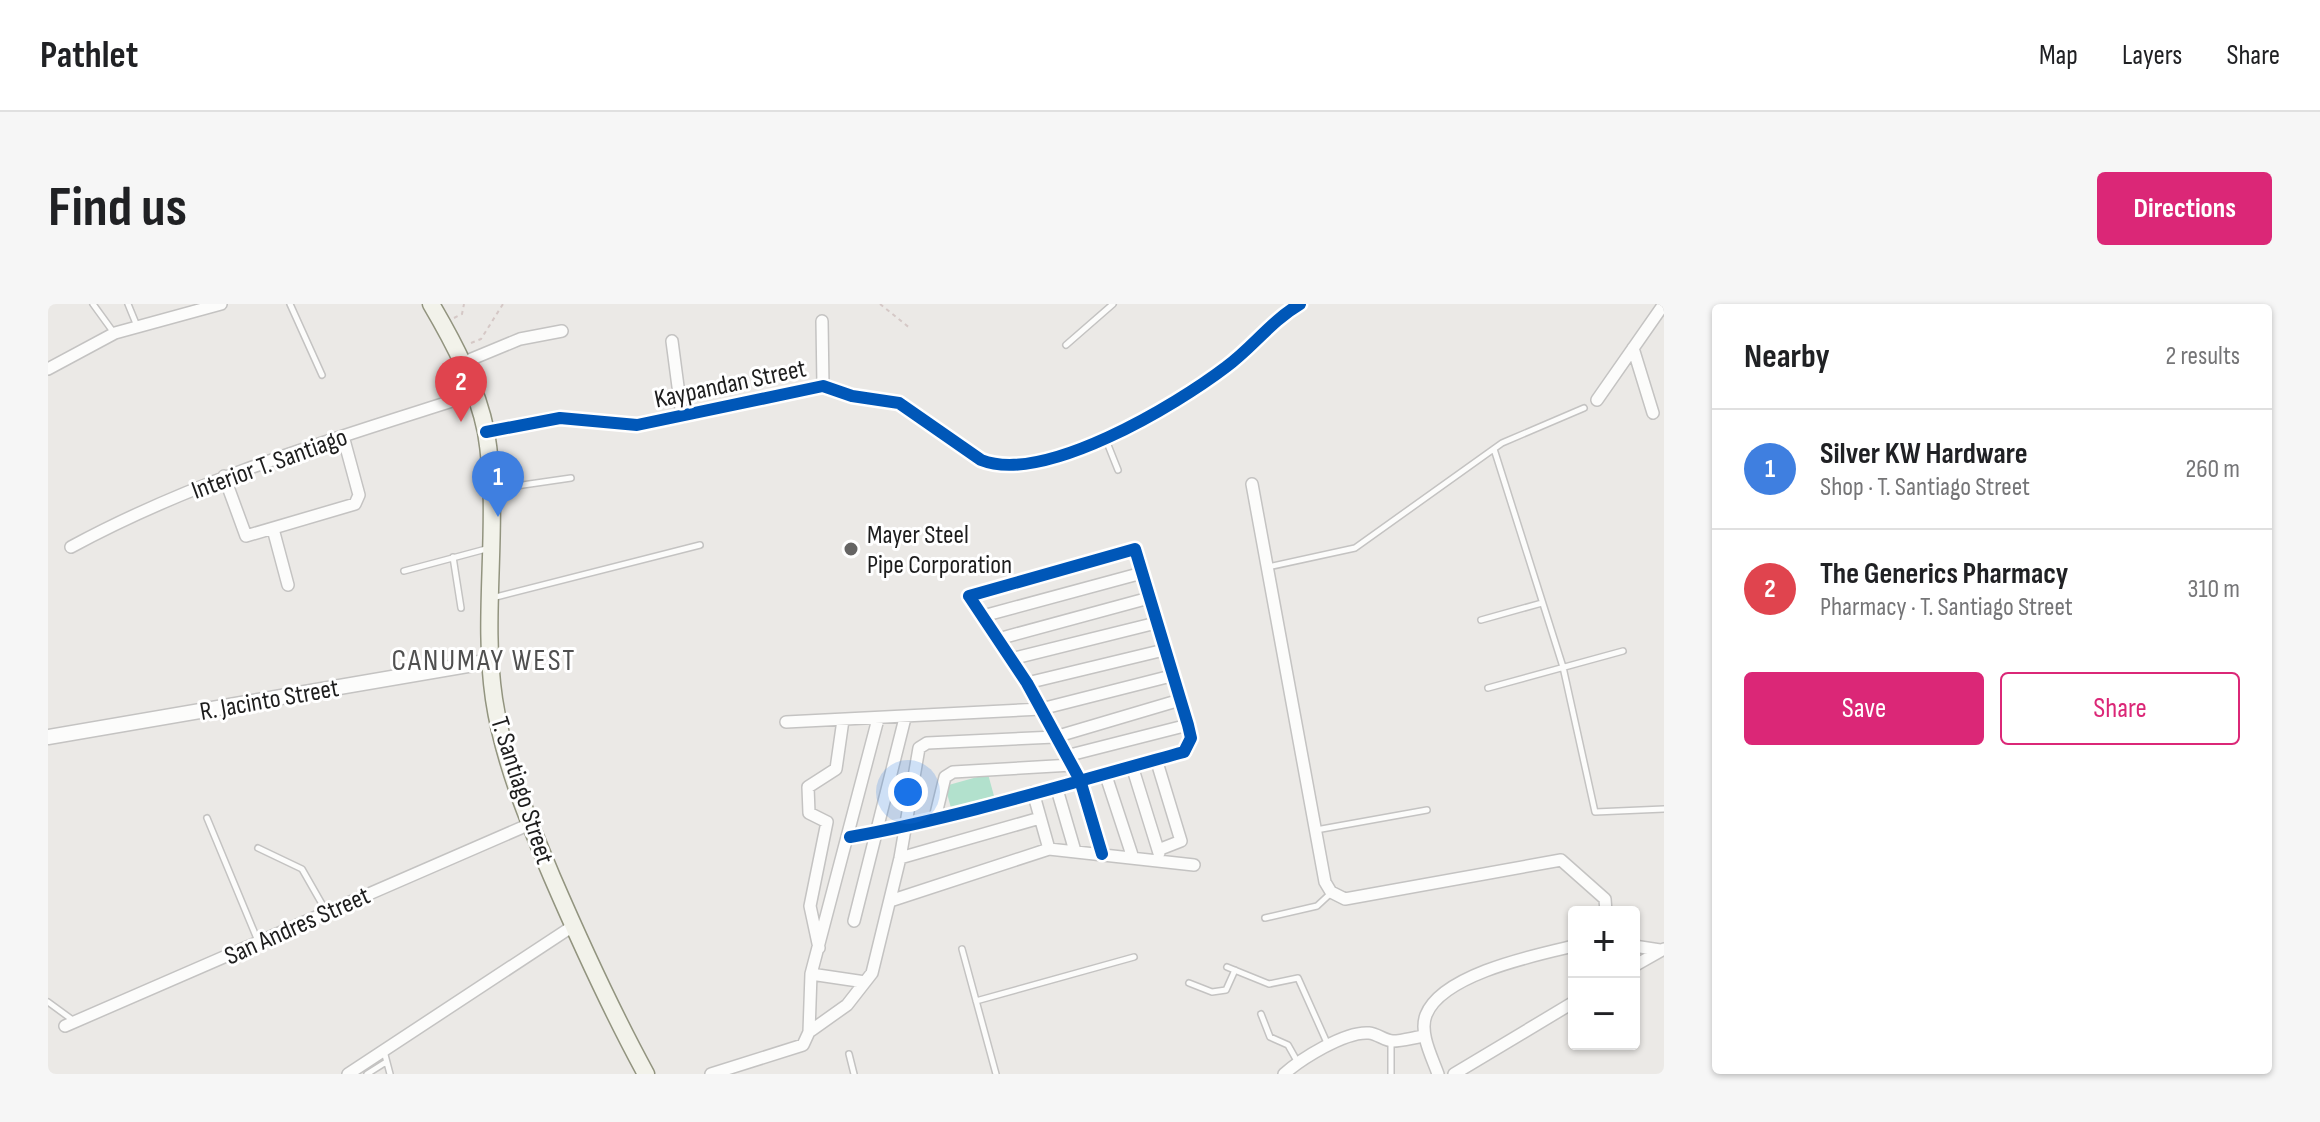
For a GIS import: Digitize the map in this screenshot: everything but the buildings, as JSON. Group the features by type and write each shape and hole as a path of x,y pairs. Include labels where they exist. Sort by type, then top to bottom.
{"main road":[{"name":"T. Santiago Street","path":"431,304 459,356 486,432 490,490 491,661 499,727 530,824 573,926 646,1074"}],"street":[{"path":"48,369 115,333 221,304"},
{"name":"Kaypandan Street","path":"486,432 560,418 637,425 823,386 852,396 899,403 981,460 997,466 1017,466 1106,440 1229,366 1276,318 1300,304"},
{"path":"1597,400 1664,304"},
{"path":"822,321 823,386"},
{"path":"459,356 562,331"},
{"path":"672,341 673,367 682,417"},
{"path":"1633,348 1653,413"},
{"name":"Interior T. Santiago","path":"71,547 124,518 224,476 474,394"},
{"path":"224,476 244,534 249,537 273,529 359,500 343,436"},
{"path":"1252,484 1325,882 1331,892 1345,899 1561,860 1605,899 1606,906"},
{"path":"273,529 288,585"},
{"path":"850,837 905,826 1080,780 1156,759 1184,752 1191,738 1188,725 1135,549 971,593 970,601 1027,683 1080,780 1102,854"},
{"path":"983,616 1142,573"},
{"path":"998,639 1149,598"},
{"path":"1011,659 1156,623"},
{"path":"1027,683 1164,650"},
{"name":"R. Jacinto Street","path":"48,737 491,661"},
{"path":"786,722 1041,709 1171,676"},
{"path":"809,1032 847,1005 872,973 900,858 919,748 927,743 1055,737 1180,700"},
{"path":"854,921 905,718"},
{"path":"711,1074 803,1045 809,1032 811,974 850,837 878,719"},
{"path":"820,948 810,906 827,822 809,813 808,787 836,769 843,720"},
{"path":"935,818 945,777 953,772 1069,760 1188,725"},
{"path":"1156,759 1181,841 1159,855"},
{"path":"1132,766 1159,855"},
{"path":"1105,773 1133,858"},
{"path":"1056,786 1075,851"},
{"path":"1033,792 1049,849"},
{"path":"900,858 1040,818"},
{"name":"San Andres Street","path":"70,1023 530,824"},
{"path":"890,901 1049,849 1133,858 1159,855 1194,865"},
{"path":"348,1074 385,1056 573,926"},
{"path":"1438,1074 1425,1036 1425,1016 1435,1000 1462,983 1505,963 1568,947"},
{"path":"1640,947 1662,950"},
{"path":"1640,963 1662,950"},
{"path":"811,974 865,982"},
{"path":"1454,1074 1568,1006"},
{"path":"1284,1074 1298,1062 1328,1046 1363,1033 1372,1033 1391,1042 1425,1036"}],"lane":[{"path":"93,304 115,333"},
{"path":"128,304 138,327"},
{"path":"290,304 322,375"},
{"path":"1066,345 1113,304"},
{"path":"1267,567 1355,548 1494,449 1584,408"},
{"path":"1106,440 1118,470"},
{"path":"1494,449 1563,667 1595,812 1664,809"},
{"path":"490,490 571,478"},
{"path":"492,598 700,545"},
{"path":"404,571 491,548"},
{"path":"453,557 461,608"},
{"path":"1481,620 1542,603"},
{"path":"1488,688 1623,651"},
{"path":"1315,830 1427,810"},
{"path":"207,818 258,941"},
{"path":"258,848 302,869 326,912"},
{"path":"1265,918 1317,906 1331,892"},
{"path":"962,949 996,1074"},
{"path":"976,1001 1134,957"},
{"path":"1227,967 1269,984 1298,978 1328,1046"},
{"path":"1189,983 1212,992 1226,990 1235,970"},
{"path":"48,1002 70,1023"},
{"path":"1261,1014 1270,1037 1288,1045 1298,1062"},
{"path":"1391,1042 1391,1074"},
{"path":"849,1054 854,1074"},
{"path":"367,1074 385,1056 390,1074"}],"path":[{"path":"443,325 462,314 464,304"},
{"path":"459,356 481,339 503,304"},
{"path":"880,304 911,329"}],"green space":[{"path":"988,774 994,796 951,808 945,786"}],"cycle path":[{"path":"486,432 560,418 637,425 823,386 852,396 899,403 981,460 1008,465 1039,461 1073,452 1108,437 1175,401 1226,367 1300,304"},
{"path":"850,837 976,809 1059,787 1101,775 1142,763 1184,752 1191,738 1188,725 1135,549 969,596 1027,683 1080,780 1102,854"}],"place":[{"name":"The Generics Pharmacy","path":"461,422"},
{"name":"Silver KW Hardware","path":"498,517"},
{"name":"Mayer Steel Pipe Corporation","path":"851,549"}],"district":[{"name":"CANUMAY WEST","path":"484,660"}]}
